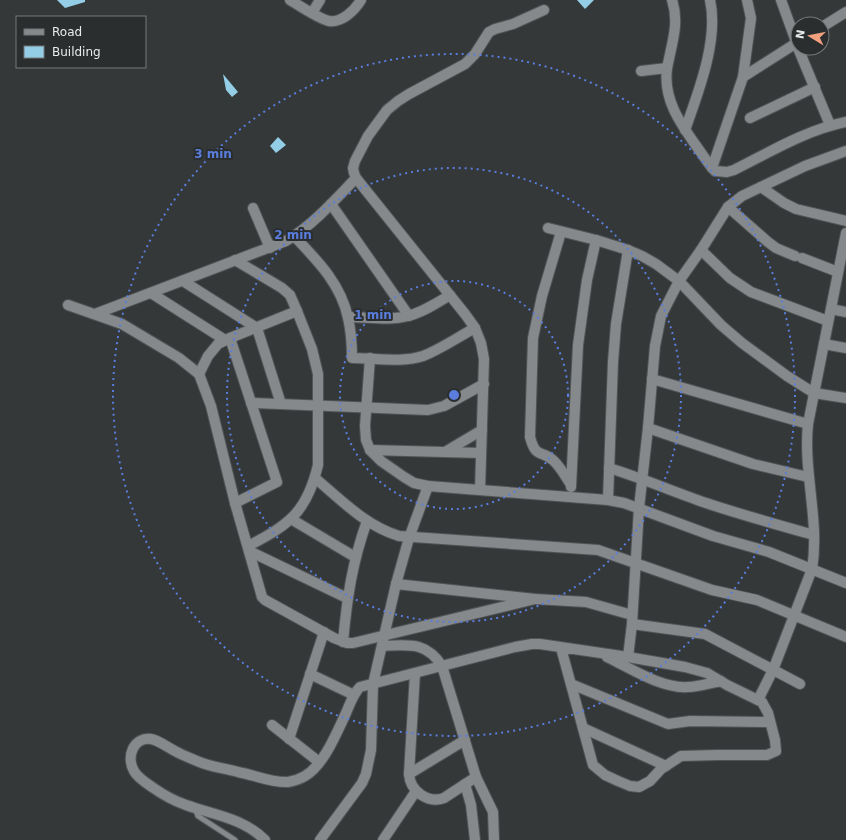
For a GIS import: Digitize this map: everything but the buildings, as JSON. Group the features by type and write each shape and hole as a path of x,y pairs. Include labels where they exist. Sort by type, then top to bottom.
{"street":[{"path":"290,0 329,21 341,20 356,9 361,0"},
{"path":"312,13 320,0"},
{"path":"672,0 676,18 676,28 667,68 667,92 671,104 685,130 715,171 721,172 734,170 810,132 830,125 846,122"},
{"path":"685,130 703,78 712,23 710,0"},
{"path":"712,168 743,77 751,18 747,0"},
{"path":"781,0 790,24"},
{"path":"480,490 484,384 484,359 481,343 475,328 356,178 353,168 368,136 387,110 398,101 465,64 475,54 489,32 523,20 544,10"},
{"path":"830,22 846,12"},
{"path":"743,77 790,50"},
{"path":"802,56 830,125"},
{"path":"641,71 667,68"},
{"path":"750,118 815,87"},
{"path":"631,668 632,619 639,508 655,346 659,322 679,282 728,207 742,196 805,166 846,151"},
{"path":"95,314 270,248 294,236 331,204 356,178"},
{"path":"761,187 784,204 796,209 846,221"},
{"path":"331,204 409,316"},
{"path":"728,207 776,248 838,272"},
{"path":"253,208 270,248"},
{"path":"548,228 596,240 642,256 656,264 679,282 721,325 742,343 787,376 814,393 846,398"},
{"path":"562,232 542,296 534,338 530,437 533,447 537,453 552,460 572,485"},
{"path":"758,700 773,670 812,569 815,552 806,440 846,233"},
{"path":"294,236 320,264 337,288 348,317 352,358 399,359 422,356 475,328"},
{"path":"571,497 578,344 587,280 596,240"},
{"path":"608,500 615,331 628,250"},
{"path":"701,250 730,278 751,292 828,321"},
{"path":"235,260 282,288 290,295 316,362 318,374 318,465 315,478 302,505 291,519 274,532 248,548"},
{"path":"183,281 257,328 281,404"},
{"path":"151,293 227,339 251,403 276,482 235,504"},
{"path":"348,317 395,318 409,316 432,306 450,295"},
{"path":"68,305 122,324 179,358 199,374 210,406 235,504 262,596 265,600 342,642 353,644 535,599"},
{"path":"831,309 846,312"},
{"path":"199,374 212,349 227,339 297,312"},
{"path":"824,344 846,348"},
{"path":"370,358 366,408 366,440 370,450 380,461 414,483 428,486 608,500 624,503 713,536 769,552 846,583"},
{"path":"652,379 808,424"},
{"path":"251,403 418,411 436,409 444,406 484,384"},
{"path":"648,428 753,464 808,477"},
{"path":"445,452 482,430"},
{"path":"370,450 481,453"},
{"path":"609,468 642,478 711,505 814,535"},
{"path":"315,478 367,521 389,533 408,538 598,550 712,590 757,600 846,637"},
{"path":"320,840 362,783 366,774 370,750 373,684 408,538 428,486"},
{"path":"291,519 355,557"},
{"path":"342,642 347,598 355,557 367,521"},
{"path":"248,548 347,598"},
{"path":"396,584 535,599 586,602 632,619 705,634 800,684"},
{"path":"289,738 324,632"},
{"path":"265,840 248,826 235,820 195,808 163,794 146,782 134,772 130,764 130,753 134,745 142,740 150,739 161,742 175,751 198,762 271,780 287,782 296,781 306,776 320,762 330,745 354,695 360,687 526,644 540,644 631,657 685,667 707,673 762,702 768,713 775,740 776,751 767,756 681,756 661,769 650,781 639,787 630,786 605,775 593,765 561,648"},
{"path":"382,646 420,646 429,651 438,659 442,666 476,777 492,812 494,840"},
{"path":"598,653 653,680 673,686 687,687 721,681"},
{"path":"415,673 409,774 412,787 430,799 438,800 444,798 476,777"},
{"path":"310,674 354,695"},
{"path":"571,684 668,724 690,721 770,722"},
{"path":"272,725 320,762"},
{"path":"583,728 666,766"},
{"path":"409,774 465,740"},
{"path":"465,784 471,805 474,840"},
{"path":"382,840 416,791"}],"lane":[{"path":"195,808 198,816 235,840"}]}
